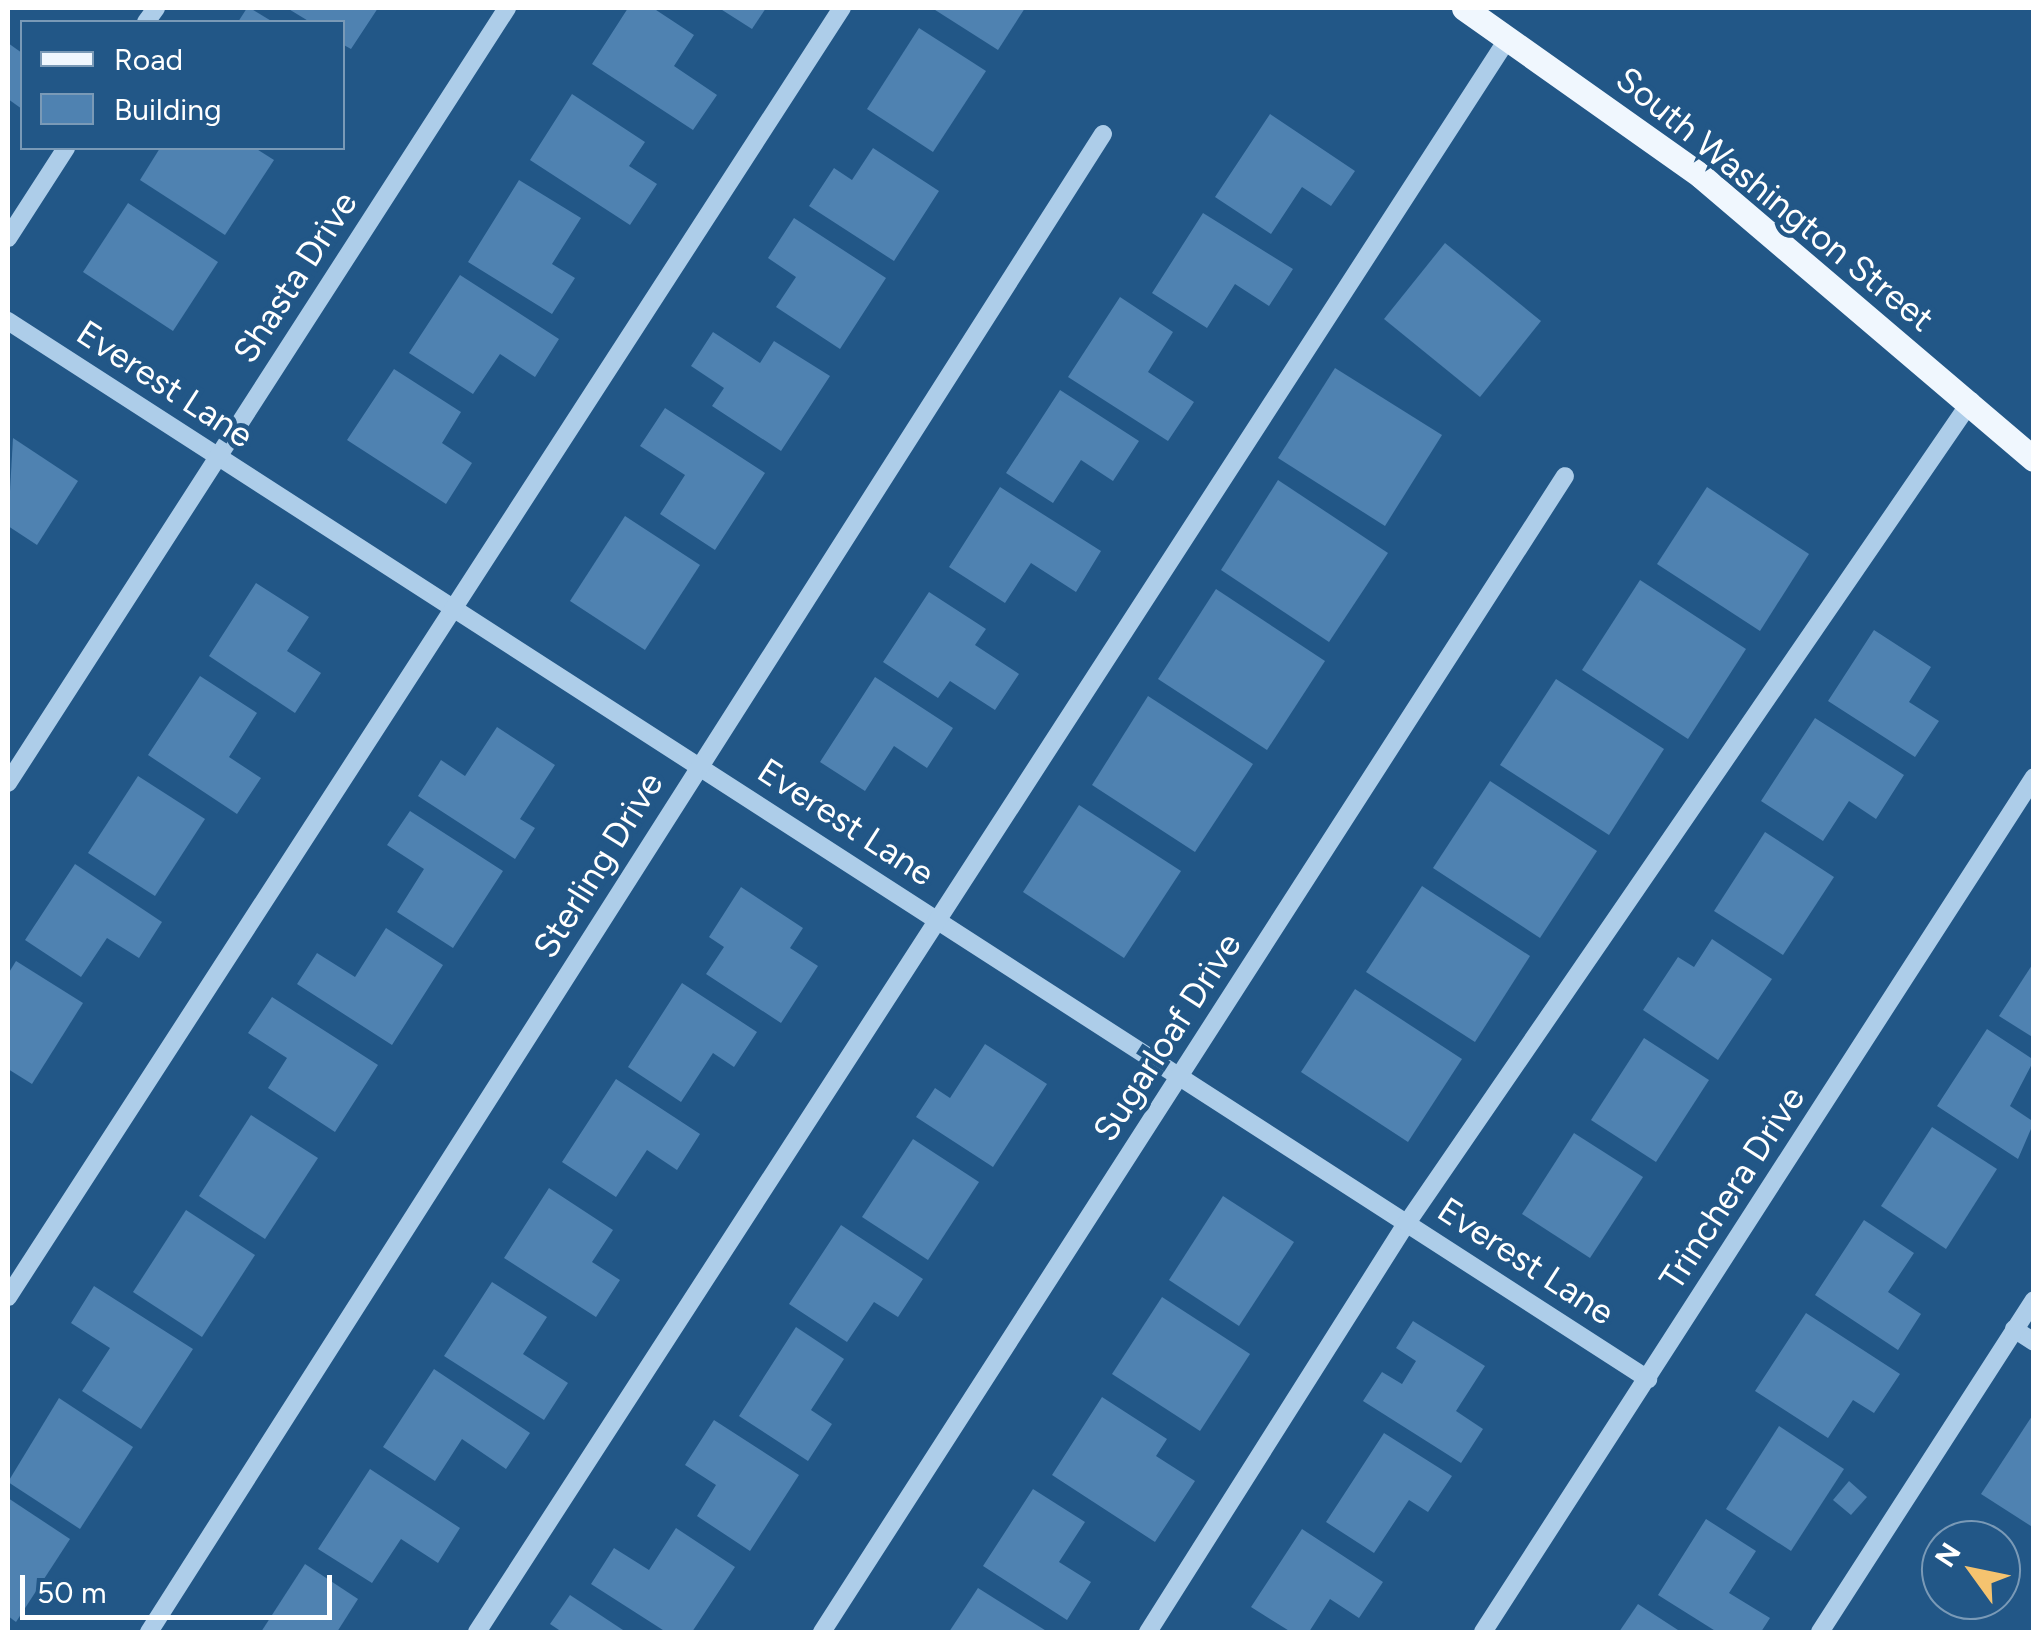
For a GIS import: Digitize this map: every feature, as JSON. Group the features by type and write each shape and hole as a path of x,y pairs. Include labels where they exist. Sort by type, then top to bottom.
{"main road":[{"name":"South Washington Street","path":"1464,8 1701,176 2034,458"}],"street":[{"name":"Shasta Drive","path":"8,783 506,8"},
{"path":"8,1297 842,8"},
{"path":"477,1632 1509,37"},
{"name":"Sterling Drive","path":"148,1632 1104,134"},
{"path":"8,238 65,150"},
{"name":"Everest Lane","path":"8,321 1648,1379"},
{"path":"1148,1632 1407,1223 1971,401"},
{"name":"Sugarloaf Drive","path":"822,1632 1564,476"},
{"name":"Trinchera Drive","path":"1482,1632 2034,777"},
{"path":"1820,1632 2034,1300"},
{"path":"2014,1329 2034,1342"}],"building":[{"path":"250,8 270,20 239,20"},
{"path":"287,8 378,8 351,49 345,46 345,20 307,20"},
{"path":"628,8 653,8 694,35 674,66 717,95 693,130 592,64"},
{"path":"719,8 766,8 752,29"},
{"path":"932,8 1025,8 998,50"},
{"path":"919,28 986,71 933,152 867,109"},
{"path":"8,43 20,52 20,108 8,99"},
{"path":"572,94 645,142 629,166 657,184 630,225 530,160"},
{"path":"1270,114 1355,171 1331,206 1302,187 1271,234 1215,197"},
{"path":"873,148 939,191 894,261 809,206 834,168 852,180"},
{"path":"159,150 258,150 274,160 225,235 140,180"},
{"path":"519,180 581,218 552,264 575,278 552,314 468,262"},
{"path":"128,203 218,262 173,331 83,272"},
{"path":"1203,213 1293,269 1269,306 1235,284 1207,328 1152,293"},
{"path":"794,218 886,278 840,349 776,307 796,277 768,258"},
{"path":"1445,243 1541,321 1480,397 1384,319"},
{"path":"460,275 559,339 535,377 500,354 473,394 409,353"},
{"path":"1120,297 1173,332 1148,372 1194,402 1168,441 1068,377"},
{"path":"713,332 760,363 774,341 830,376 781,451 712,406 724,388 691,366"},
{"path":"1335,368 1442,435 1385,526 1278,458"},
{"path":"394,369 461,412 442,443 472,463 446,504 347,440"},
{"path":"1060,390 1139,441 1113,481 1081,460 1053,503 1006,473"},
{"path":"665,408 765,473 715,550 660,514 685,475 640,446"},
{"path":"13,438 78,481 37,545 8,526"},
{"path":"1278,480 1388,553 1329,642 1221,570"},
{"path":"1000,487 1101,551 1076,592 1031,563 1005,603 949,567"},
{"path":"1707,487 1809,554 1760,631 1657,564"},
{"path":"625,516 700,565 645,650 570,601"},
{"path":"1640,580 1746,649 1688,739 1582,670"},
{"path":"256,583 309,617 287,651 321,673 295,713 209,656"},
{"path":"1216,589 1325,661 1267,750 1158,679"},
{"path":"929,592 986,629 975,645 1019,674 995,710 950,681 938,698 883,662"},
{"path":"1874,630 1931,667 1909,702 1939,721 1915,757 1828,701"},
{"path":"200,676 257,713 229,757 261,778 237,814 148,755"},
{"path":"875,677 953,728 927,768 894,746 865,791 820,762"},
{"path":"1556,679 1664,749 1609,835 1500,765"},
{"path":"1148,696 1253,764 1195,852 1092,785"},
{"path":"1815,718 1904,775 1876,819 1849,801 1823,841 1761,801"},
{"path":"497,727 555,765 520,819 535,828 515,859 418,796 441,760 465,776"},
{"path":"138,776 205,819 155,896 88,853"},
{"path":"1490,781 1597,851 1540,938 1433,868"},
{"path":"1079,805 1181,871 1124,958 1023,892"},
{"path":"410,811 503,871 453,948 397,912 424,869 387,845"},
{"path":"1765,832 1834,877 1783,955 1714,911"},
{"path":"75,864 162,922 139,958 107,938 81,977 25,940"},
{"path":"1422,886 1530,956 1475,1042 1366,972"},
{"path":"741,887 803,928 790,948 818,966 781,1023 706,974 724,947 709,937"},
{"path":"386,928 443,965 392,1045 297,984 317,953 355,977"},
{"path":"1712,939 1772,979 1718,1060 1643,1010 1678,957 1694,967"},
{"path":"16,961 83,1003 32,1084 8,1069 8,974"},
{"path":"2034,962 2034,1038 1999,1016"},
{"path":"682,983 757,1032 734,1067 713,1053 681,1102 628,1067"},
{"path":"1355,989 1462,1059 1408,1142 1301,1072"},
{"path":"272,997 378,1065 335,1132 268,1088 287,1058 248,1033"},
{"path":"1987,1029 2034,1060 2010,1106 2034,1122 2018,1159 1937,1106"},
{"path":"1644,1038 1709,1080 1656,1162 1591,1120"},
{"path":"985,1044 1047,1084 993,1167 916,1117 935,1088 950,1098"},
{"path":"616,1079 700,1134 677,1170 647,1150 616,1197 562,1162"},
{"path":"251,1115 318,1158 265,1239 199,1196"},
{"path":"1932,1127 1997,1169 1946,1249 1881,1206"},
{"path":"1574,1133 1643,1177 1590,1258 1522,1214"},
{"path":"913,1139 979,1182 928,1260 862,1217"},
{"path":"549,1188 613,1230 592,1262 620,1280 596,1317 504,1258"},
{"path":"1223,1196 1294,1242 1239,1326 1169,1280"},
{"path":"186,1210 255,1255 202,1337 133,1292"},
{"path":"1864,1220 1914,1253 1888,1292 1921,1314 1898,1350 1815,1295"},
{"path":"841,1225 923,1279 898,1317 874,1302 847,1342 789,1304"},
{"path":"492,1282 547,1317 523,1354 568,1383 544,1420 444,1356"},
{"path":"94,1286 193,1349 141,1429 82,1391 110,1348 71,1323"},
{"path":"1162,1297 1250,1354 1200,1431 1112,1374"},
{"path":"1806,1313 1900,1374 1874,1413 1853,1400 1828,1438 1755,1391"},
{"path":"1413,1321 1485,1366 1456,1411 1483,1429 1461,1463 1363,1401 1382,1372 1402,1384 1416,1361 1396,1348"},
{"path":"796,1327 844,1359 811,1410 832,1424 808,1461 739,1416"},
{"path":"434,1369 530,1433 506,1469 462,1439 435,1481 383,1447"},
{"path":"1102,1397 1167,1439 1156,1456 1195,1481 1155,1542 1052,1475"},
{"path":"59,1398 133,1447 80,1529 8,1482"},
{"path":"2034,1413 2034,1528 1981,1494"},
{"path":"714,1420 799,1475 750,1551 697,1516 716,1485 685,1465"},
{"path":"1779,1426 1844,1469 1791,1551 1726,1509"},
{"path":"1384,1433 1452,1476 1428,1512 1409,1500 1374,1553 1326,1522"},
{"path":"370,1469 460,1528 438,1563 401,1539 372,1583 318,1549"},
{"path":"1849,1481 1867,1497 1851,1515 1833,1500"},
{"path":"1033,1489 1085,1522 1059,1562 1091,1582 1067,1620 983,1566"},
{"path":"8,1498 70,1539 16,1622 8,1616"},
{"path":"1706,1519 1756,1551 1729,1593 1770,1618 1761,1632 1717,1632 1658,1595"},
{"path":"676,1528 735,1567 692,1632 666,1632 591,1584 614,1548 649,1570"},
{"path":"1302,1529 1383,1582 1359,1618 1330,1599 1309,1632 1291,1632 1251,1607"},
{"path":"305,1564 358,1599 337,1632 261,1632"},
{"path":"978,1588 1048,1632 949,1632"},
{"path":"570,1595 626,1632 562,1632 550,1624"},
{"path":"1638,1604 1681,1632 1619,1632"}]}
